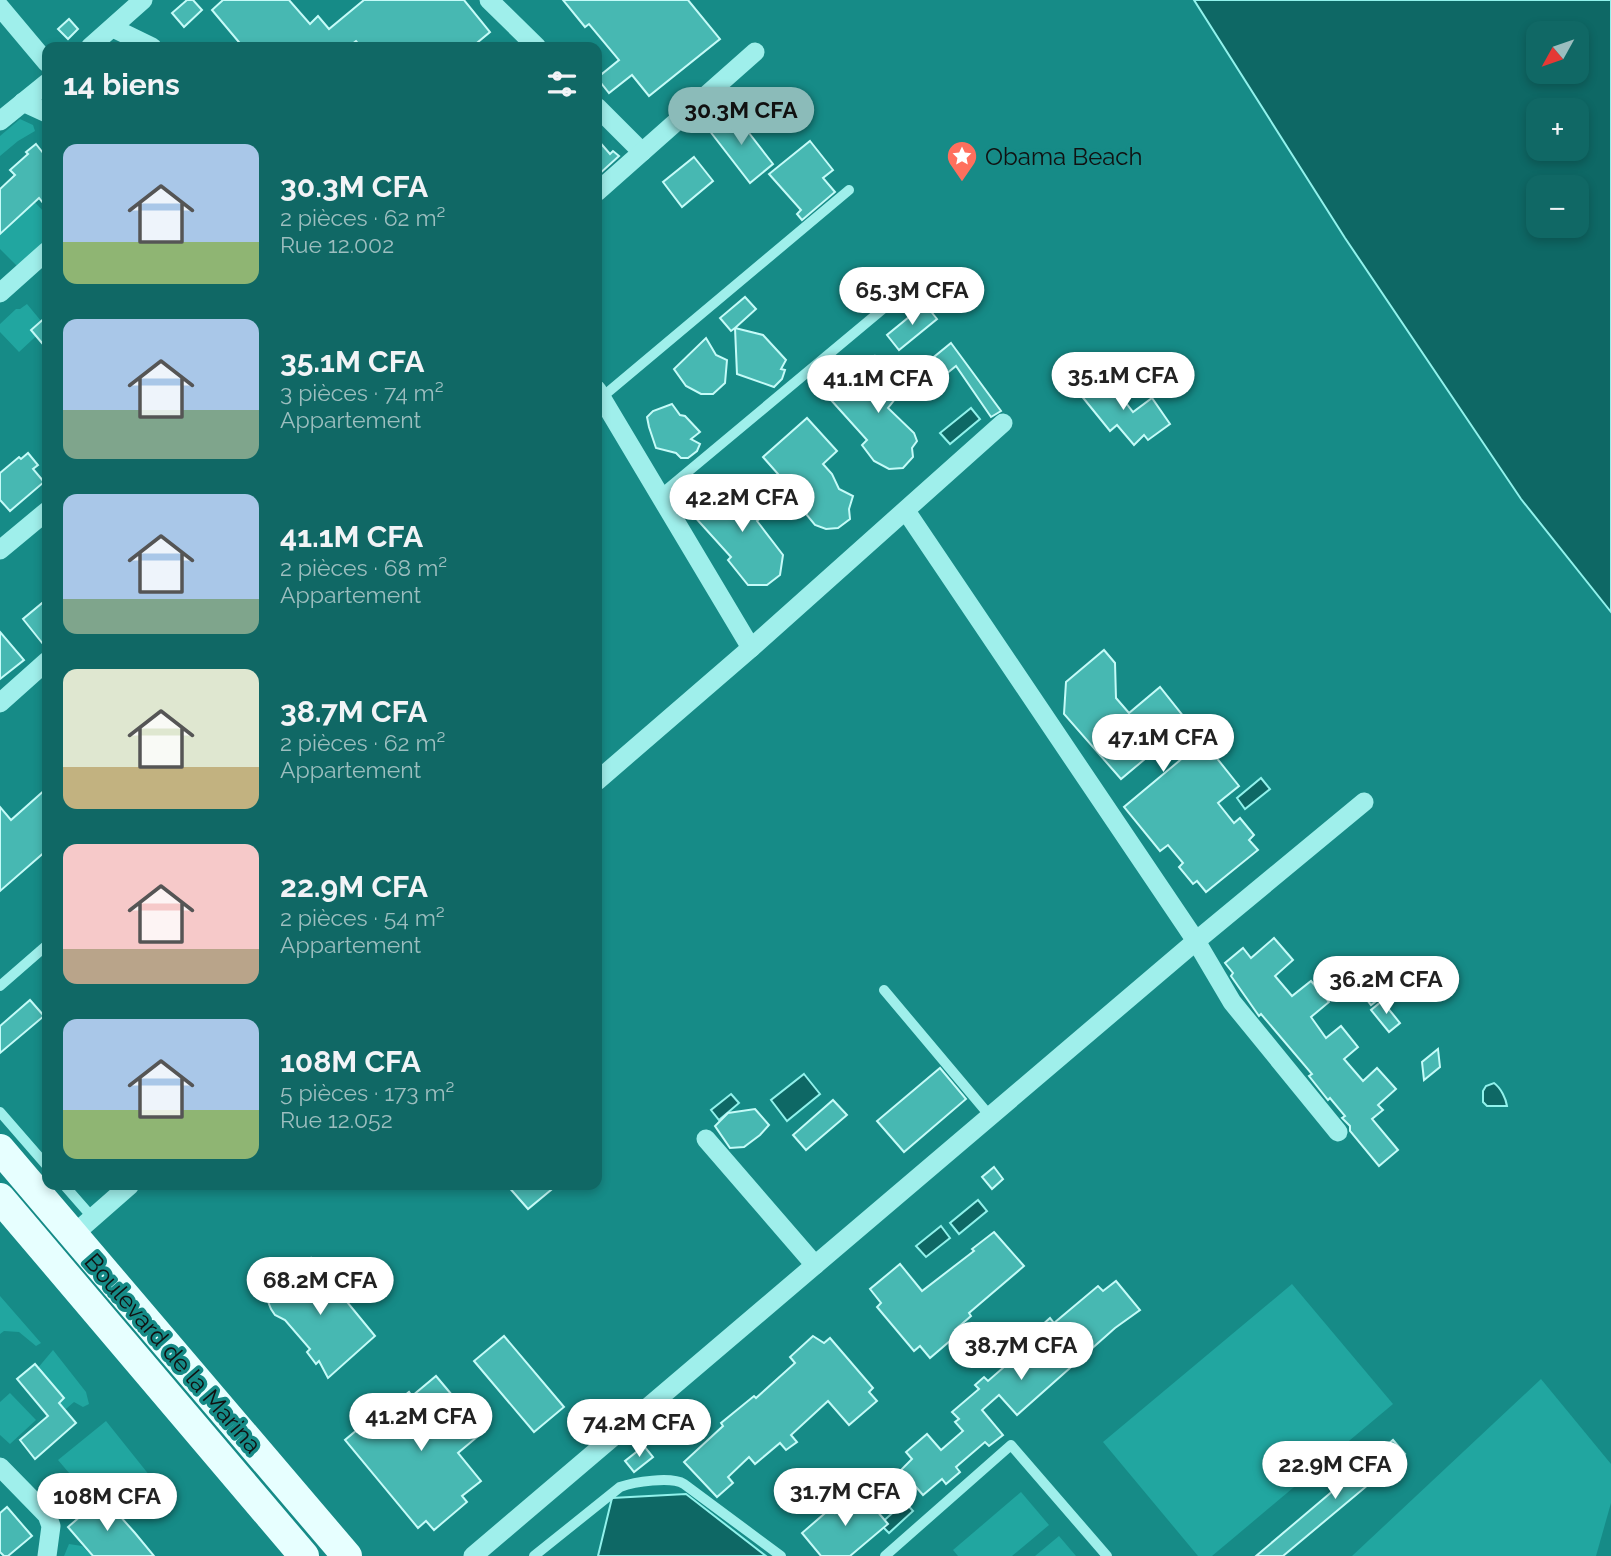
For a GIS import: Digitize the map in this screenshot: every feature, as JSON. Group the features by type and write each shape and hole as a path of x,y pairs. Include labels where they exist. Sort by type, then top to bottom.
{"main road":[{"name":"Boulevard de la Marina","path":"0,1149 42,1188"},
{"name":"Boulevard de la Marina","path":"44,1190 83,1226 347,1556"},
{"name":"Boulevard de la Marina","path":"0,1198 304,1556"}],"street":[{"path":"96,42 143,0"},
{"path":"489,0 532,42"},
{"path":"0,7 42,57"},
{"path":"113,28 142,42"},
{"path":"602,188 755,52"},
{"path":"0,121 42,87"},
{"path":"23,102 42,111"},
{"path":"602,112 642,152"},
{"path":"0,293 42,255"},
{"path":"602,399 751,648"},
{"path":"602,777 1003,423"},
{"path":"906,510 1196,941 1232,1002 1338,1132"},
{"path":"0,550 42,516"},
{"path":"0,704 42,666"},
{"path":"474,1556 1196,941 1364,802"},
{"path":"706,1139 815,1265"},
{"path":"83,1226 124,1190"},
{"path":"0,1467 47,1515 51,1526 47,1556"}],"lane":[{"path":"602,392 849,190"},
{"path":"660,495 908,288"},
{"path":"0,986 42,949"},
{"path":"884,990 990,1116"},
{"path":"0,1112 42,1160"},
{"path":"66,1190 83,1226"},
{"path":"885,1556 1011,1445 1107,1556"},
{"path":"534,1556 621,1487 671,1480 684,1484 781,1556"}],"green space":[{"path":"20,119 33,125 35,131 0,156 0,136"},
{"path":"28,195 42,210 42,251 21,270 0,249 0,212"},
{"path":"27,304 42,322 42,331 19,352 0,332 0,324 16,309"},
{"path":"1292,1284 1393,1404 1212,1556 1198,1556 1103,1442"},
{"path":"0,1296 41,1343 36,1346 19,1332 4,1331 0,1334"},
{"path":"53,1350 86,1392 89,1404 83,1407 74,1402 60,1414 37,1369"},
{"path":"1541,1379 1611,1464 1611,1503 1596,1556 1352,1556"},
{"path":"10,1393 36,1420 10,1444 0,1435 0,1402"},
{"path":"106,1421 162,1491 138,1507 131,1495 123,1489 115,1490 104,1500 94,1491 87,1494 58,1460"},
{"path":"1021,1492 1049,1525 1012,1556 958,1556 953,1550"},
{"path":"1059,1536 1076,1556 1035,1556"},
{"path":"69,1544 82,1546 92,1556 64,1556"}],"water":[{"path":"1194,0 1611,0 1611,612 1521,499 1345,238"},
{"path":"971,408 980,419 950,444 940,433"},
{"path":"1261,778 1270,789 1245,809 1237,798"},
{"path":"804,1074 820,1094 787,1121 771,1100"},
{"path":"1494,1083 1503,1094 1507,1106 1487,1106 1483,1102 1483,1091 1486,1086"},
{"path":"731,1094 739,1103 719,1120 711,1110"},
{"path":"978,1200 987,1211 959,1234 950,1223"},
{"path":"941,1226 950,1238 926,1257 916,1246"},
{"path":"686,1494 766,1556 598,1556 612,1498"},
{"path":"905,1502 913,1511 889,1533 880,1524"}],"building":[{"path":"187,0 193,0 202,10 184,27 172,13"},
{"path":"223,0 289,0 310,24 318,16 329,29 364,0 464,0 490,32 478,42 239,42 212,10"},
{"path":"563,0 688,0 720,39 649,96 632,75 609,93 602,84 602,74 619,60 589,24 585,27"},
{"path":"69,19 78,29 68,39 58,29"},
{"path":"732,111 773,164 750,183 709,130"},
{"path":"810,141 833,170 823,178 835,192 802,220 797,214 801,210 769,174"},
{"path":"36,144 42,152 42,202 39,198 0,234 0,189 15,175 10,170 28,154 26,152"},
{"path":"602,145 610,154 613,151 619,156 602,171"},
{"path":"694,157 713,181 682,207 663,182"},
{"path":"745,297 756,309 731,331 720,318"},
{"path":"925,304 937,319 899,350 887,335"},
{"path":"42,320 42,343 31,330"},
{"path":"735,328 763,335 786,360 781,369 785,370 782,379 774,387 737,374"},
{"path":"706,338 716,355 727,360 725,383 713,394 701,394 686,386 674,369"},
{"path":"951,343 1001,411 991,417 956,366 931,386 918,370"},
{"path":"875,356 906,385 888,408 914,433 917,441 912,448 913,457 903,468 889,469 874,461 862,445 867,440 831,400 857,378"},
{"path":"1093,374 1111,394 1116,390 1133,412 1152,398 1170,424 1148,440 1144,435 1134,445 1117,425 1110,431 1076,389"},
{"path":"672,404 680,415 685,416 700,432 691,439 700,444 697,451 688,458 656,448 649,427 647,417 653,411"},
{"path":"807,418 837,451 823,464 832,474 839,489 853,496 849,509 850,519 838,528 826,529 815,525 797,503 801,500 763,457"},
{"path":"28,453 38,465 33,469 42,480 42,484 10,511 0,500 0,473 19,457 21,459"},
{"path":"736,477 767,512 757,521 783,555 780,575 767,585 748,585 728,560 731,557 693,515 705,504 708,507"},
{"path":"42,603 42,643 23,619"},
{"path":"0,632 24,660 0,679"},
{"path":"1104,650 1115,663 1116,698 1129,713 1160,687 1239,786 1218,803 1234,823 1240,818 1254,835 1249,840 1258,850 1206,892 1197,881 1193,884 1179,867 1183,863 1168,845 1160,851 1124,807 1191,751 1176,733 1121,779 1064,714 1066,682"},
{"path":"42,792 42,854 0,891 0,807 11,820"},
{"path":"1274,938 1293,960 1275,976 1292,996 1311,981 1329,1002 1311,1017 1326,1038 1341,1026 1358,1047 1344,1059 1363,1081 1377,1068 1396,1089 1378,1105 1383,1110 1372,1119 1398,1150 1379,1166 1350,1131 1350,1126 1342,1118 1345,1116 1309,1076 1312,1074 1261,1014 1259,1016 1225,963 1243,948 1251,958"},
{"path":"1377,978 1388,992 1371,1005 1360,991"},
{"path":"30,1000 42,1014 42,1018 0,1053 0,1026"},
{"path":"1382,1001 1400,1023 1389,1032 1371,1010"},
{"path":"1438,1049 1440,1067 1424,1080 1422,1062"},
{"path":"940,1068 966,1099 904,1152 877,1121"},
{"path":"833,1100 847,1115 806,1150 793,1135"},
{"path":"755,1109 769,1125 744,1147 730,1148 715,1126 728,1113"},
{"path":"994,1167 1003,1179 992,1189 982,1177"},
{"path":"511,1190 551,1190 528,1209"},
{"path":"994,1232 1024,1266 969,1313 971,1316 955,1330 958,1334 930,1358 920,1346 914,1351 877,1307 881,1303 870,1289 900,1264 922,1291"},
{"path":"311,1258 375,1336 328,1378 319,1361 316,1364 307,1352 310,1349 285,1320 275,1315 265,1294"},
{"path":"1116,1281 1140,1310 1115,1328 1017,1415 999,1395 982,1410 1003,1435 989,1446 985,1442 956,1467 960,1472 946,1484 942,1479 923,1495 901,1470 912,1459 906,1452 927,1434 941,1450 963,1431 955,1422 959,1419 952,1412 979,1389 975,1385 984,1377 988,1381 1012,1360 1010,1356 1018,1349 1022,1352 1046,1331 1041,1326 1050,1318 1054,1323 1098,1286 1103,1291"},
{"path":"504,1336 564,1407 534,1432 474,1361"},
{"path":"813,1336 824,1343 830,1338 873,1388 869,1392 877,1401 849,1425 828,1401 791,1435 797,1442 786,1450 780,1443 755,1464 749,1457 728,1477 733,1483 717,1497 684,1462 723,1426 721,1423 754,1396 756,1398 795,1363 790,1357"},
{"path":"35,1364 64,1398 59,1403 76,1423 35,1459 20,1440 48,1416 17,1379"},
{"path":"436,1376 483,1432 458,1453 481,1481 462,1496 467,1502 434,1530 426,1521 418,1528 345,1440 388,1404 390,1407 409,1392 412,1396"},
{"path":"1393,1440 1405,1454 1283,1556 1256,1556"},
{"path":"644,1446 653,1457 634,1472 625,1461"},
{"path":"860,1491 888,1524 850,1556 821,1556 802,1533 831,1508 835,1513"},
{"path":"103,1497 154,1556 93,1556 68,1527"},
{"path":"7,1507 32,1536 8,1556 4,1556 0,1552 0,1513"}],"place":[{"name":"Obama Beach","path":"962,183"}]}
